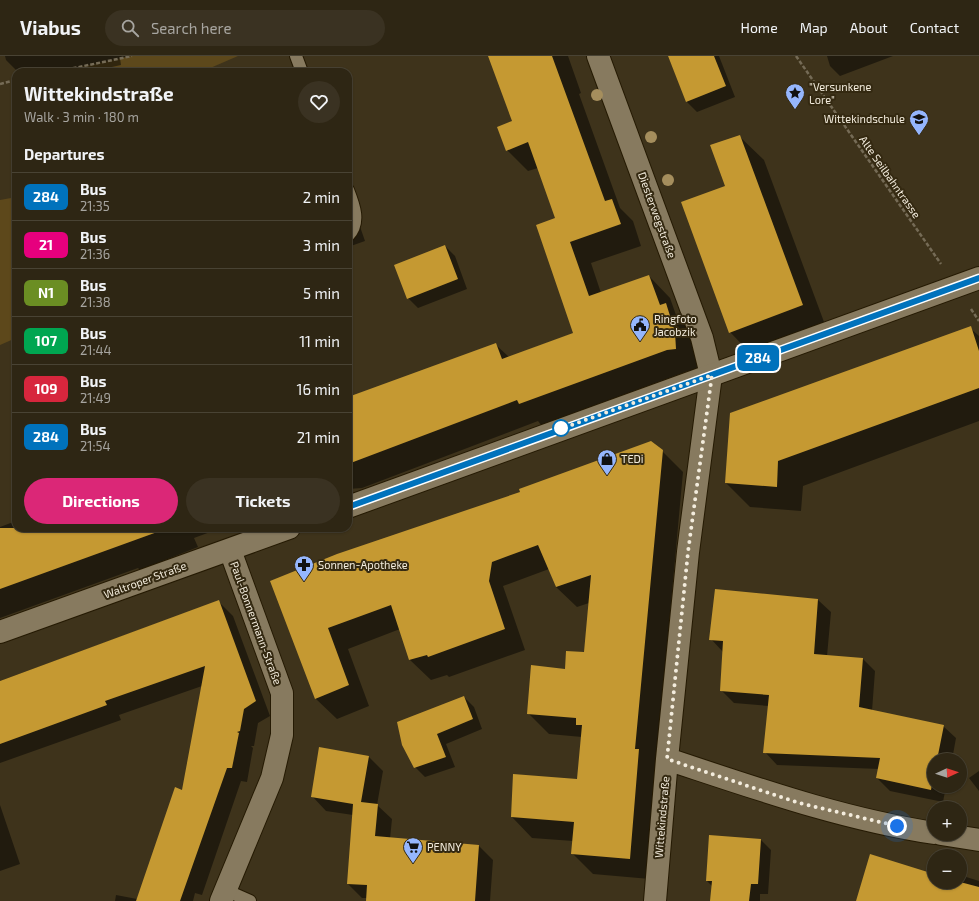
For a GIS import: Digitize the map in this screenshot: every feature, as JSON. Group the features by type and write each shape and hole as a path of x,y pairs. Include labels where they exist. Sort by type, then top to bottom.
{"street":[{"name":"Diesterwegstraße","path":"598,56 702,338 712,375"},
{"path":"352,506 979,278"},
{"name":"Wittekindstraße","path":"655,901 667,759 688,552 712,375"},
{"name":"Waltroper Straße","path":"0,632 278,532"},
{"name":"Paul-Bonnermann-Straße","path":"223,896 272,778 282,735 282,693 230,550"},
{"path":"667,759 799,803 911,830 927,832"},
{"path":"967,838 979,840"}],"lane":[{"path":"296,56 300,68"},
{"path":"352,204 356,217 352,232"},
{"path":"223,896 250,901"}],"path":[{"path":"74,68 132,56"},
{"name":"Alte Seilbahntrasse","path":"796,56 956,286"},
{"path":"0,84 12,81"}],"shaded area":[{"path":"132,56 238,56 210,68 74,68"},
{"path":"11,198 12,203 12,340 0,345 0,200"}],"building":[{"path":"488,56 552,56 605,201 612,199 621,224 570,242 589,296 649,275 660,305 666,303 675,332 676,349 667,350 519,404 517,400 352,462 352,396 496,343 502,359 573,333 536,225 555,218 528,142 506,151 497,127 512,121"},
{"path":"668,56 714,56 726,86 686,102"},
{"path":"740,135 803,305 729,333 681,202 725,186 710,145"},
{"path":"445,245 458,279 407,299 394,265"},
{"path":"971,326 979,351 979,388 778,461 777,487 725,483 730,413"},
{"path":"651,441 663,450 635,749 639,749 630,859 571,854 574,822 511,817 513,774 577,779 582,725 576,725 576,718 527,714 531,665 565,669 566,651 584,652 591,575 556,587 538,545 492,562 489,581 505,629 428,657 427,655 409,660 391,605 328,628 349,685 315,699 270,581 337,554 520,492 519,489"},
{"path":"0,528 12,528 12,532 157,532 0,589"},
{"path":"715,589 818,599 814,654 863,658 859,707 944,725 938,753 927,753 927,789 876,778 880,758 763,753 769,695 720,691 723,641 709,640"},
{"path":"219,600 256,701 244,709 240,731 237,732 239,733 232,768 227,768 180,901 136,901 175,787 182,790 205,666 105,701 107,705 0,744 0,681"},
{"path":"464,696 473,719 437,734 446,757 414,768 402,745 397,722"},
{"name":"PENNY","path":"319,747 369,756 361,802 378,804 375,836 479,845 475,901 366,901 367,885 347,884 353,804 311,797"},
{"path":"709,835 761,839 758,884 751,884 749,901 710,901 712,881 706,881"},
{"path":"870,854 927,872 927,889 967,889 967,884 979,887 979,901 856,901"}],"bus line":[{"name":"284","path":"352,506 979,278"}],"place":[{"name":"\"Versunkene Lore\"","path":"795,110"},
{"name":"Wittekindschule","path":"919,136"},
{"name":"Ringfoto Jacobzik","path":"640,342"},
{"name":"TEDi","path":"607,476"},
{"name":"Sonnen-Apotheke","path":"304,582"},
{"name":"PENNY","path":"413,864"}],"route":[{"path":"561,428 560,429 712,375 688,552 667,759 799,803 897,826"}]}
